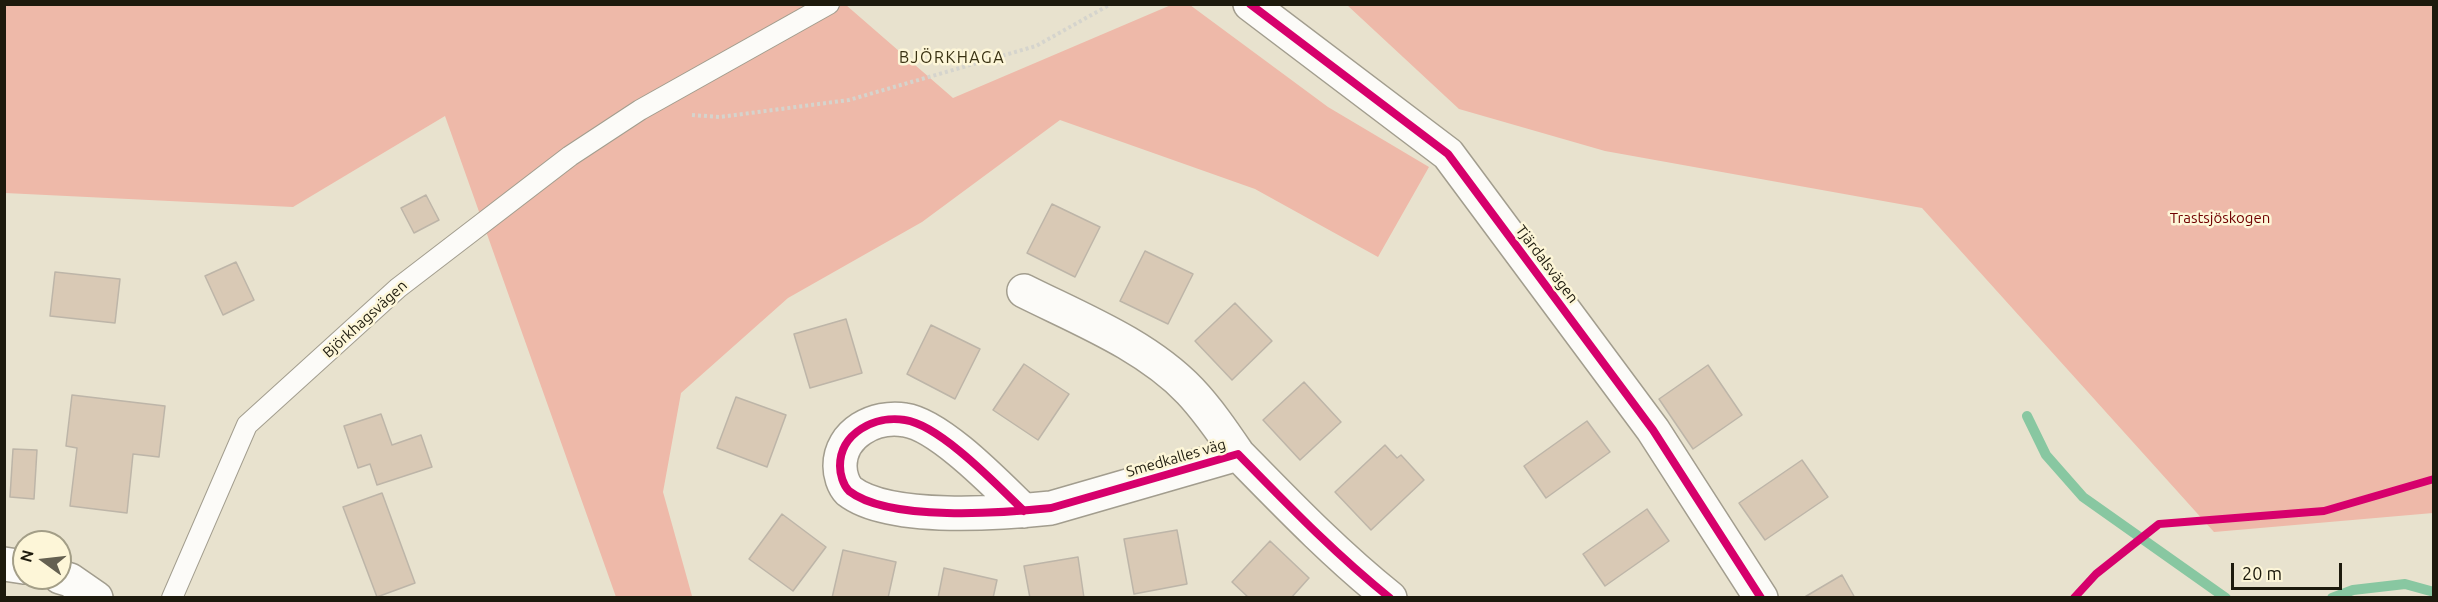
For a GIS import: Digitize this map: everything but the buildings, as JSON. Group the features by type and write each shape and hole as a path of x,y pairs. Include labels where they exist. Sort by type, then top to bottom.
{"street":[{"name":"Tjärdalsvägen","path":"1250,4 1448,154 1653,430 1761,597"},
{"path":"1023,291 1108,333 1152,359 1189,390 1238,454"},
{"name":"Smedkalles väg","path":"1024,511 962,453 926,428 906,420 880,419 852,434 840,453 840,474 848,489 866,500 906,510 952,514 1024,511 1052,508 1238,454 1322,539 1355,570 1390,597"},
{"path":"72,581 96,597"}],"lane":[{"name":"Björkhagsvägen","path":"172,597 247,425 398,288 570,156 640,110 829,4"}],"path":[{"path":"640,110 720,117 849,100 1036,46 1111,4"}],"green space":[{"path":"4,5 846,5 953,98 1171,5 1190,5 1328,107 1429,167 1378,257 1255,189 1060,120 922,222 788,298 681,393 663,492 692,596 695,597 616,597 445,116 293,207 5,193"},
{"name":"Trastsjöskogen","path":"1347,5 2433,5 2433,513 2214,532 1922,208 1605,151 1459,109"}],"waterway":[{"path":"2027,416 2046,455 2083,497 2226,598"},
{"path":"2332,598 2353,590 2405,584 2434,592"}],"cycle path":[{"path":"1250,4 1448,154 1653,430 1761,598"},
{"path":"1024,511 1013,500 968,458 951,444 919,424 894,419 871,424 853,436 846,444 842,454 840,469 842,479 849,491 867,501 891,507 947,513 1005,512 1030,510 1051,508 1238,454 1293,510 1390,598"},
{"path":"2074,598 2096,574 2159,524 2324,511 2434,479"}],"district":[{"name":"BJÖRKHAGA","path":"952,58"}]}
